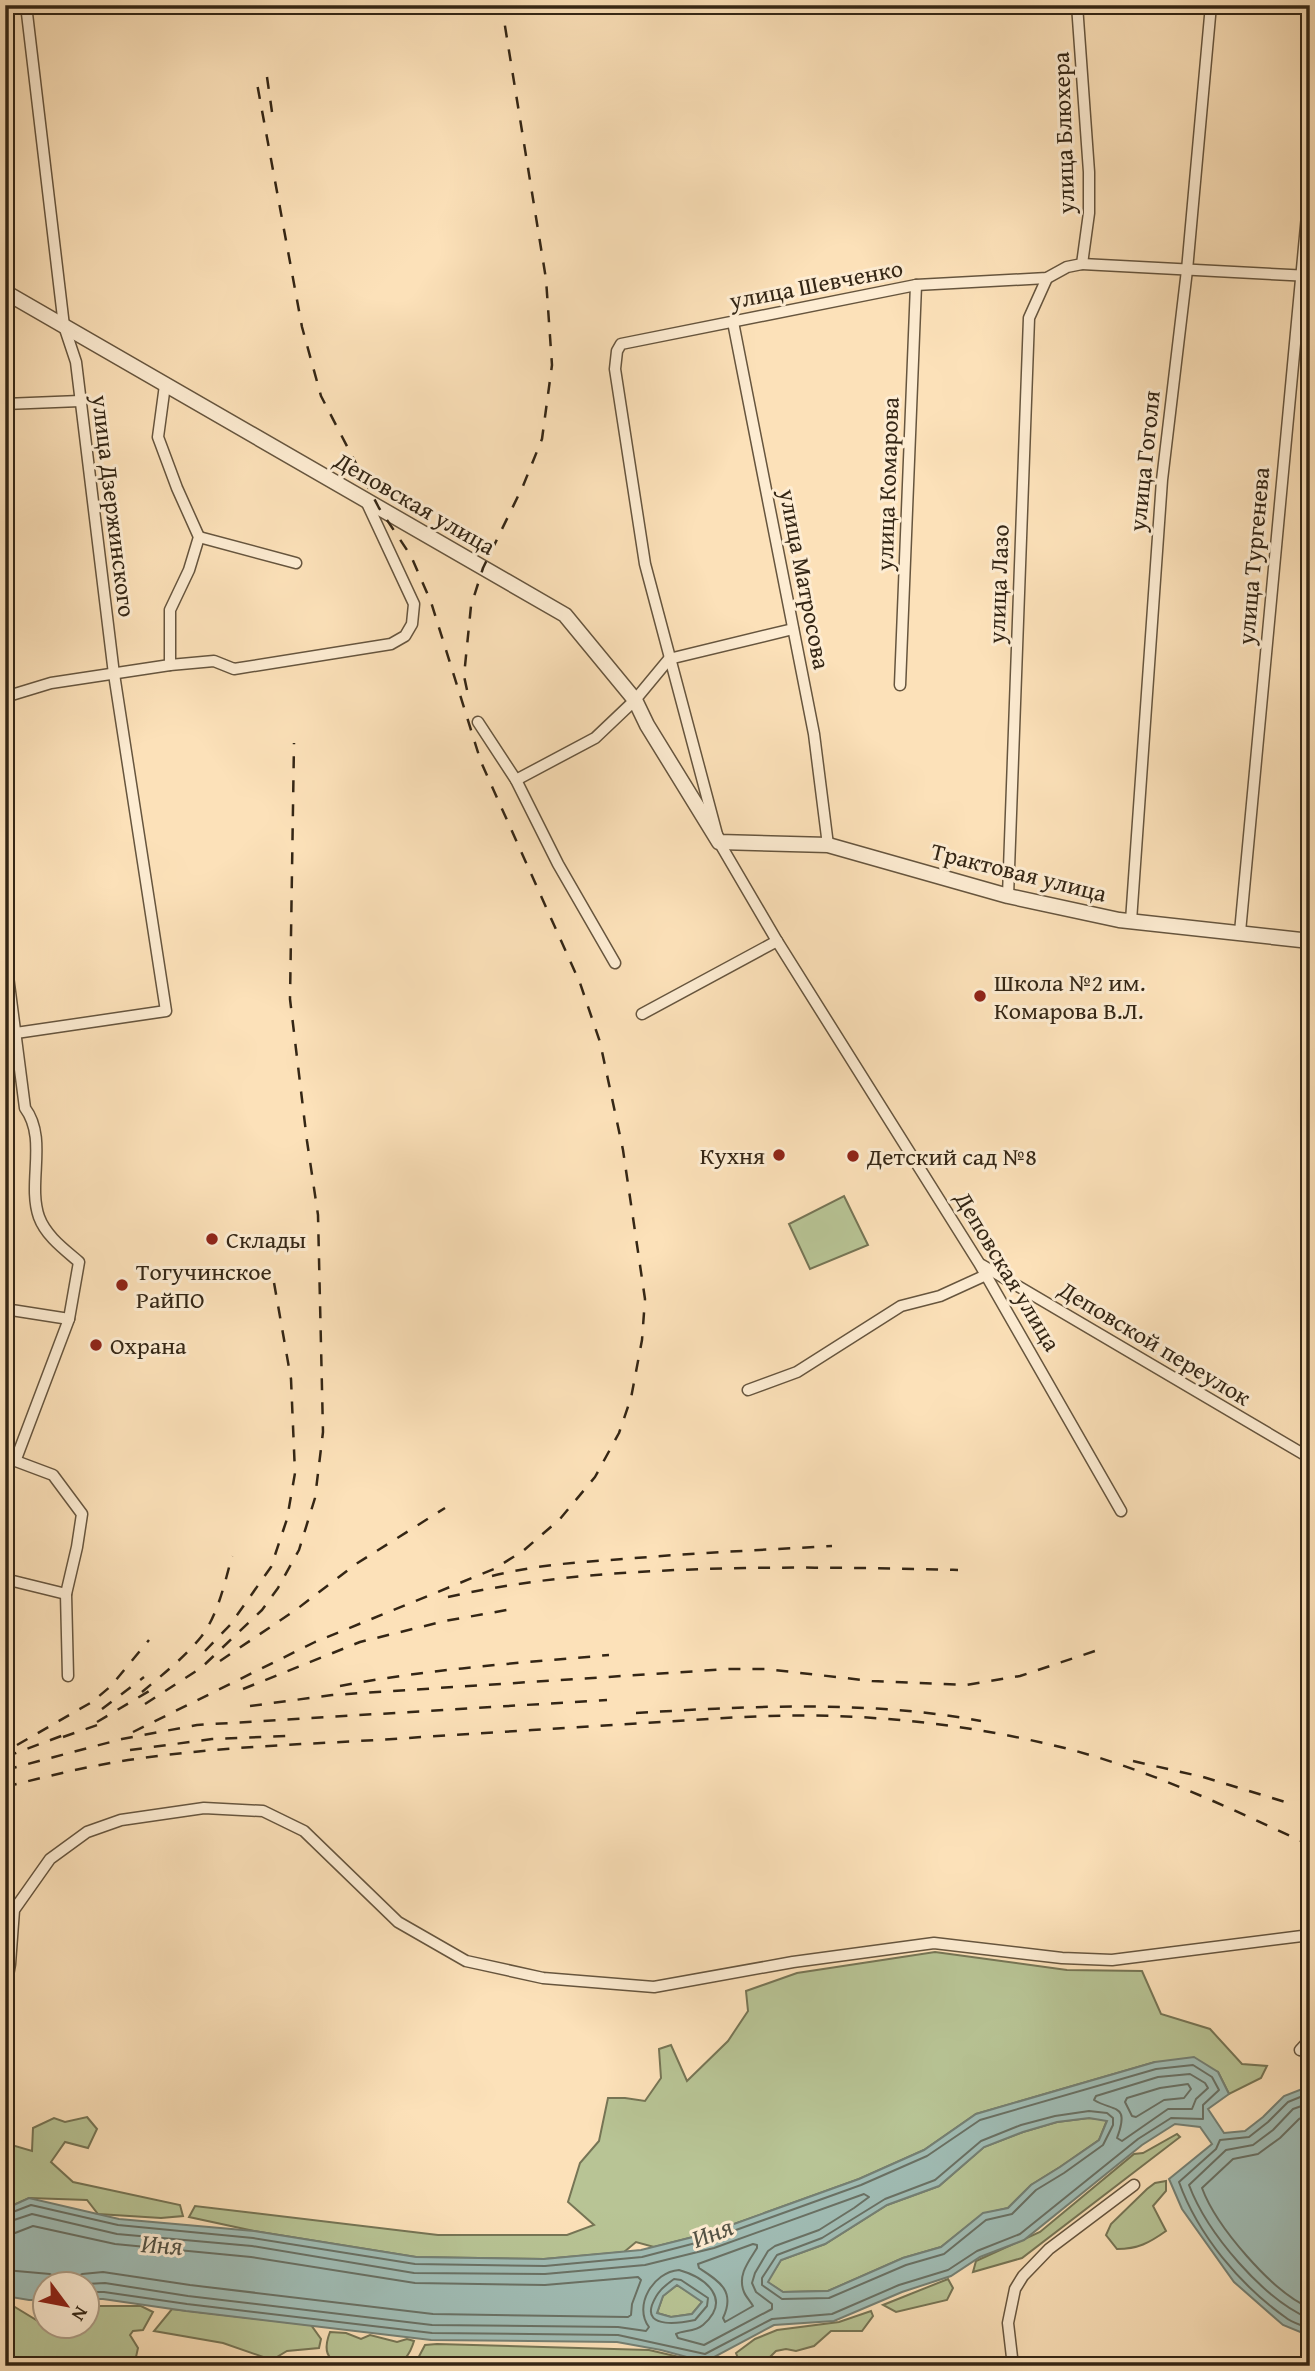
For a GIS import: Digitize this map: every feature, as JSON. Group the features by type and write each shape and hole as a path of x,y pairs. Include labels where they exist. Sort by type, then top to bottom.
{"street":[{"name":"улица Дзержинского","path":"16,1033 166,1011 114,674 76,362 64,326 26,5"},
{"name":"улица Блюхера","path":"1077,5 1089,172 1089,213 1082,264"},
{"name":"улица Гоголя","path":"1130,921 1162,480 1187,270 1211,5"},
{"name":"улица Тургенева","path":"1240,932 1306,276 1310,183"},
{"path":"1048,278 1067,267 1082,264 1306,276"},
{"name":"улица Шевченко","path":"615,369 617,351 621,345 916,285 1048,278"},
{"name":"улица Лазо","path":"1008,895 1029,318 1048,278"},
{"name":"улица Комарова","path":"900,685 916,285"},
{"name":"Деповская улица","path":"5,292 565,615 635,700 647,725 777,941 979,1263 1121,1511"},
{"name":"улица Матросова","path":"733,322 814,734 828,845"},
{"name":"Деповская улица","path":"615,369 645,564 719,842"},
{"path":"165,385 158,437 199,537 189,570 170,610 170,665"},
{"path":"5,404 80,401"},
{"path":"5,697 51,683 170,665 214,661 234,669 391,644 405,636 412,624 414,604 366,500"},
{"path":"199,537 296,563"},
{"path":"516,780 595,738 635,700 669,659 793,629"},
{"path":"478,722 516,780 558,863 615,963"},
{"name":"Трактовая улица","path":"719,842 828,845 1008,895 1130,921 1310,941"},
{"path":"642,1014 777,941"},
{"path":"5,953 25,1108 30,1114 36,1147 36,1205 39,1218 50,1236 79,1262 69,1319 11,1458 53,1475 82,1514 66,1594 68,1676"},
{"path":"5,1044 19,1046"},
{"name":"Деповской переулок","path":"979,1263 1310,1458"},
{"path":"748,1390 797,1372 901,1306 940,1296 986,1275"},
{"path":"5,1309 69,1319"},
{"path":"5,1579 66,1594"},
{"path":"5,1992 10,1907 50,1859 87,1832 121,1820 204,1808 263,1811 304,1831 398,1922 466,1961 543,1978 654,1987 793,1962 934,1942 1062,1958 1112,1961 1310,1934"},
{"path":"1310,2039 1300,2050 1310,2053"},
{"path":"1013,2366 1008,2323 1013,2297 1023,2276 1049,2249 1134,2185"}],"green space":[{"path":"844,1196 868,1245 810,1269 789,1224"},
{"path":"935,1952 1067,1970 1142,1971 1161,2014 1210,2029 1242,2064 1267,2066 1261,2078 1229,2094 1218,2072 1155,2062 976,2114 924,2150 859,2179 709,2233 654,2247 636,2242 624,2252 544,2259 416,2257 254,2231 189,2217 195,2206 438,2235 567,2235 594,2225 568,2202 580,2163 599,2141 608,2098 645,2101 661,2078 659,2049 671,2045 687,2081 728,2041 748,2011 746,1991 797,1973"},
{"path":"87,2117 97,2129 88,2148 65,2142 51,2162 73,2182 180,2205 183,2216 161,2218 98,2214 87,2200 29,2198 5,2209 5,2143 32,2151 33,2128 54,2118 65,2122"},
{"path":"1089,2118 1107,2120 1099,2140 1031,2185 1008,2208 983,2214 941,2247 903,2258 828,2291 783,2292 767,2282 781,2260 825,2244 887,2205 939,2186 984,2147 1057,2122"},
{"path":"1177,2134 1180,2137 1022,2258 973,2272 976,2261 1040,2232 1134,2154 1143,2153"},
{"path":"1166,2181 1166,2191 1153,2206 1166,2231 1143,2244 1117,2249 1106,2235 1111,2224 1147,2189 1155,2183"},
{"path":"948,2279 953,2288 947,2300 896,2312 883,2305"},
{"path":"677,2285 703,2301 692,2314 671,2317 657,2313 663,2296"},
{"path":"5,2301 32,2317 32,2340 102,2340 102,2306 141,2306 153,2312 143,2330 133,2331 130,2335 138,2348 134,2366 5,2366"},
{"path":"172,2309 311,2325 321,2339 319,2348 287,2351 272,2360 223,2343 154,2331"},
{"path":"871,2311 873,2316 862,2331 831,2331 814,2346 796,2351 776,2351 761,2366 741,2366 736,2353 755,2339 777,2330 839,2322"},
{"path":"330,2332 346,2333 361,2339 370,2335 397,2342 407,2339 414,2341 405,2359 394,2366 349,2365 341,2364 330,2357 327,2343"},
{"path":"425,2345 649,2350 718,2366 416,2366"}],"water":[{"name":"Иня","path":"1194,2057 1218,2072 1229,2094 1208,2109 1224,2133 1245,2131 1284,2096 1310,2086 1310,2336 1283,2325 1234,2282 1182,2209 1169,2179 1212,2144 1200,2127 1175,2124 1142,2145 1024,2240 980,2257 951,2276 902,2292 834,2321 774,2325 705,2362 617,2342 431,2340 102,2299 102,2270 32,2270 32,2300 5,2296 5,2209 29,2198 119,2219 254,2231 416,2257 544,2259 641,2250 709,2233 859,2179 924,2150 976,2114 1155,2062","holes":["1089,2118 1107,2121 1099,2140 1031,2185 1008,2208 983,2213 941,2247 903,2258 828,2291 783,2292 768,2282 781,2260 825,2244 887,2205 939,2186 984,2147 1057,2122","677,2285 702,2302 692,2314 671,2317 657,2313 663,2296"]}],"railway":[{"path":"467,690 464,676 471,606 483,568 523,486 542,439 552,365 546,279 504,20"},
{"path":"267,77 272,112"},
{"path":"133,1732 315,1642 494,1569 523,1551 560,1519 595,1477 619,1433 631,1398 642,1340 645,1299 623,1150 600,1042 580,983 481,762 431,602 411,556 379,508 321,396 302,327 256,78"},
{"path":"145,1704 201,1668 262,1610 299,1550 315,1498 323,1432 318,1215 290,999 294,743"},
{"path":"205,1651 230,1625 271,1567 287,1519 295,1473 291,1379 273,1277"},
{"path":"220,1661 297,1609 356,1564 445,1508"},
{"path":"492,1576 574,1563 832,1546"},
{"path":"142,1692 173,1666 207,1628 220,1598 232,1556"},
{"path":"448,1597 522,1583 633,1572 772,1568 958,1570"},
{"path":"243,1689 360,1642 445,1621 518,1608"},
{"path":"17,1745 92,1702 111,1686 149,1640"},
{"path":"250,1706 332,1695 729,1669 765,1669 872,1681 966,1685 1020,1676 1101,1649"},
{"path":"340,1686 440,1671 609,1655"},
{"path":"102,1709 144,1677"},
{"path":"97,1722 151,1690"},
{"path":"5,1770 122,1739 197,1725 607,1700"},
{"path":"636,1713 722,1708 852,1707 938,1714 981,1721"},
{"path":"5,1787 103,1764 171,1754 738,1717 839,1716 980,1730 1082,1753 1182,1788 1310,1845"},
{"path":"63,1737 106,1722"},
{"path":"5,1757 72,1732"},
{"path":"130,1750 212,1739 287,1736"},
{"path":"1133,1761 1203,1777 1292,1804"}],"place":[{"name":"Школа №2 им. Комарова В.Л.","path":"980,996"},
{"name":"Кухня","path":"779,1155"},
{"name":"Детский сад №8","path":"853,1156"},
{"name":"Склады","path":"212,1239"},
{"name":"Тогучинское РайПО","path":"122,1285"},
{"name":"Охрана","path":"96,1345"}]}
